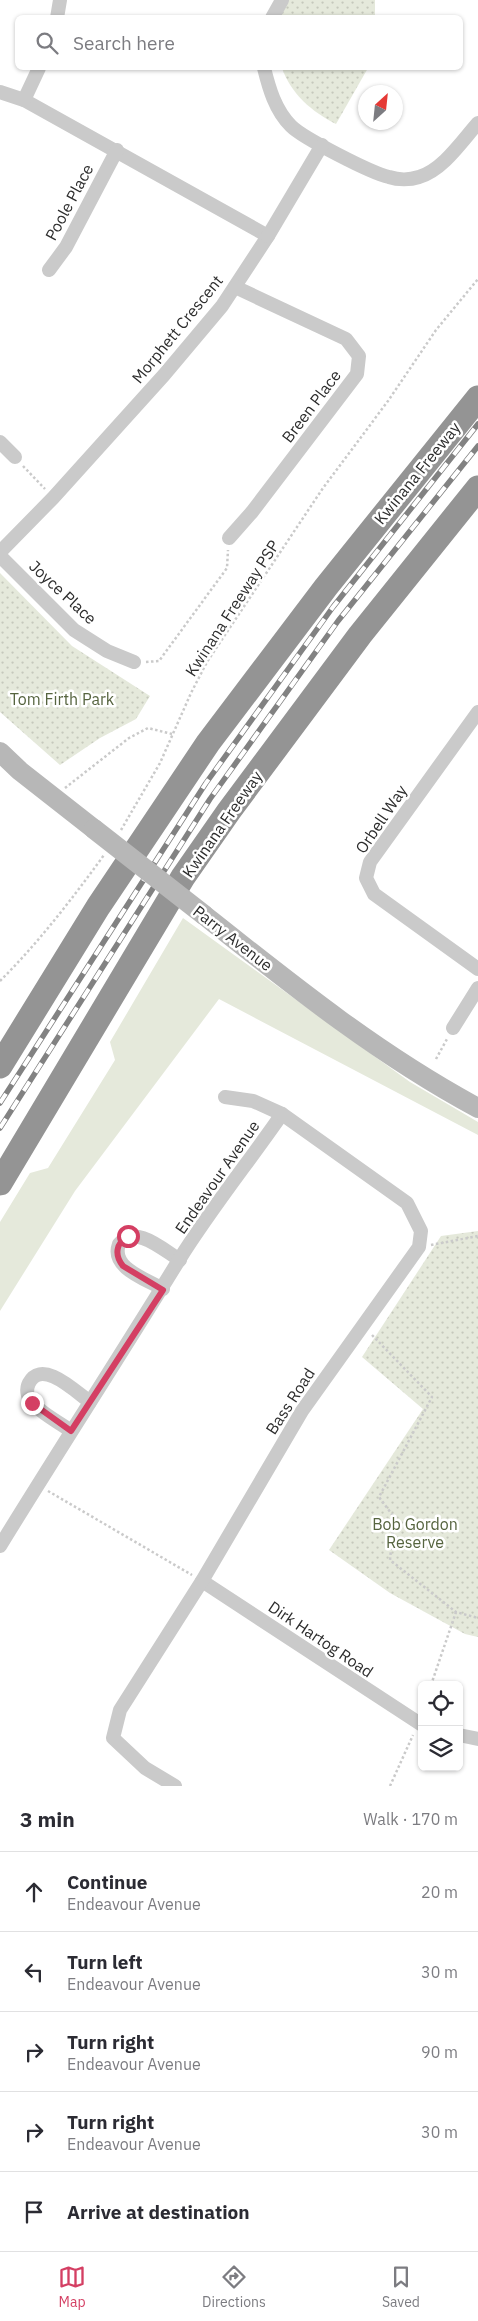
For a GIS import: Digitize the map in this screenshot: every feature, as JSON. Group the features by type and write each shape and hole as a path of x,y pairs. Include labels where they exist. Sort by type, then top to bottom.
{"highway":[{"name":"Kwinana Freeway","path":"0,1066 98,908 208,742 326,587 478,398"},
{"name":"Kwinana Freeway","path":"0,1183 183,877 229,811 360,635 478,488"}],"main road":[{"name":"Parry Avenue","path":"0,752 20,771 369,1042 433,1084 478,1108"}],"street":[{"path":"58,15 60,0"},
{"path":"274,15 282,0"},
{"path":"24,100 38,70"},
{"path":"264,70 269,90 279,110 291,126 322,145 388,177 405,179 420,177 433,169 478,123"},
{"path":"0,92 24,100 117,150 268,236"},
{"name":"Morphett Crescent","path":"0,554 164,375 222,306 268,236 322,145"},
{"name":"Poole Place","path":"49,270 66,248 117,150"},
{"name":"Breen Place","path":"229,538 252,512 357,374 359,356 346,339 234,287"},
{"path":"0,442 15,457"},
{"name":"Joyce Place","path":"0,554 74,630 107,651 134,662"},
{"name":"Orbell Way","path":"478,712 370,862 366,878 374,894 478,969"},
{"path":"454,1028 478,988"},
{"path":"225,1097 253,1101 282,1114 406,1204 421,1231 419,1247"},
{"name":"Endeavour Avenue","path":"0,1546 71,1431 163,1290 180,1260 282,1114"},
{"name":"Endeavour Avenue","path":"163,1290 123,1266 117,1255 119,1244 128,1236 140,1236 180,1260"},
{"name":"Bass Road","path":"175,1786 145,1768 113,1738 120,1710 202,1581 302,1411 419,1247"},
{"path":"71,1431 32,1403 27,1393 30,1381 39,1374 50,1374 90,1402"},
{"name":"Dirk Hartog Road","path":"202,1581 418,1724"},
{"path":"463,1736 478,1739"}],"path":[{"name":"Kwinana Freeway PSP","path":"118,835 132,814 155,771 207,662 323,488 388,400 436,330 478,278"},
{"path":"15,457 53,498"},
{"path":"134,662 159,662 227,568 229,538"},
{"path":"64,789 130,738 148,728 172,734"},
{"path":"0,981 28,953 78,891 108,849"},
{"path":"436,1059 454,1028"},
{"path":"419,1247 446,1244 478,1236"},
{"path":"363,1325 432,1397 380,1498 394,1517 390,1560 456,1612 478,1618"},
{"path":"38,1486 202,1581"},
{"path":"432,1681 456,1612"},
{"path":"390,1786 420,1726"}],"green space":[{"path":"288,0 375,0 375,15 280,15"},
{"path":"283,70 367,70 336,124 311,108 291,86"},
{"name":"Tom Firth Park","path":"0,573 72,646 150,696 136,719 100,738 60,765 0,712"},
{"path":"183,918 410,1082 478,1122 478,1135 219,999 75,1191 0,1311 0,1222 30,1173 48,1168 115,1060 110,1042"},
{"name":"Bob Gordon Reserve","path":"478,1231 478,1637 465,1634 390,1593 329,1550 423,1409 362,1357 441,1236"}],"railway":[{"path":"0,1103 206,783 333,607 478,424"},
{"path":"0,1128 210,799 338,621 478,446"}],"route":[{"path":"32,1403 71,1431 163,1290 123,1266 119,1261 117,1249 123,1239 128,1236"}]}
